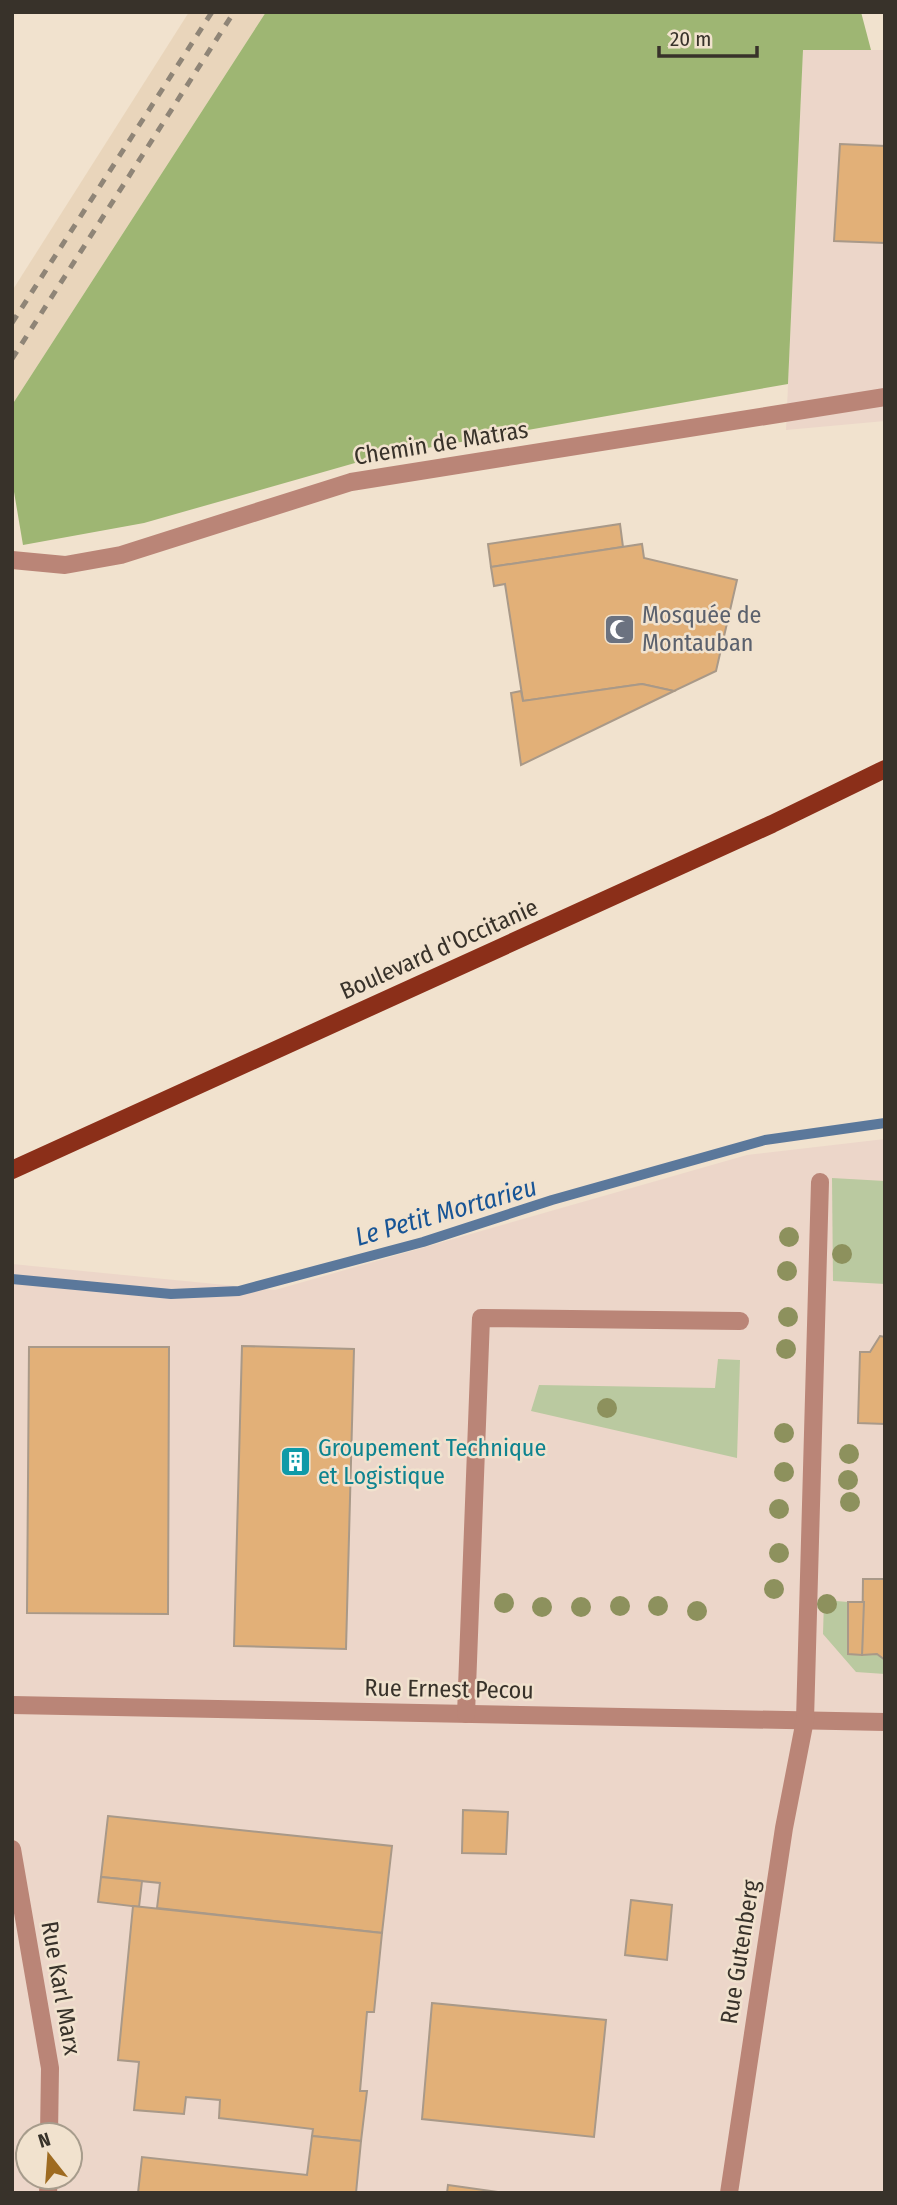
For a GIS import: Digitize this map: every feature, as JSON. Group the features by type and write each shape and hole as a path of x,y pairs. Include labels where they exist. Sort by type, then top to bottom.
{"main road":[{"name":"Boulevard d'Occitanie","path":"12,1170 772,824 885,769"}],"street":[{"name":"Chemin de Matras","path":"12,560 65,565 121,555 351,482 885,397"},
{"name":"Rue Gutenberg","path":"729,2193 784,1828 805,1720 820,1182"},
{"path":"466,1714 481,1318 740,1321"},
{"name":"Rue Ernest Pecou","path":"12,1705 885,1721"},
{"name":"Rue Karl Marx","path":"12,1849 50,2068 49,2121"}],"shaded area":[{"path":"189,12 266,12 12,405 12,291"},
{"path":"803,50 885,50 885,421 786,430"},
{"path":"885,1139 885,2193 12,2193 12,1264 275,1290 747,1155"}],"green space":[{"path":"266,12 861,12 871,50 803,50 788,384 376,457 144,523 23,545 12,480 12,405"},
{"path":"832,1178 885,1181 885,1284 833,1281"},
{"path":"718,1359 740,1360 737,1458 531,1411 539,1385 715,1388"},
{"path":"824,1600 848,1602 862,1655 877,1654 885,1660 885,1674 856,1672 823,1634"}],"building":[{"path":"840,144 885,146 885,243 834,241"},
{"path":"620,524 623,547 491,567 488,544"},
{"name":"Mosquée de Montauban","path":"642,544 644,558 737,580 716,671 674,691 642,684 523,701 505,584 494,586 491,567"},
{"path":"642,684 674,691 521,765 511,693 521,691 523,701"},
{"path":"880,1336 885,1337 885,1424 858,1423 860,1352 870,1352"},
{"name":"Groupement Technique et Logistique","path":"242,1346 354,1349 346,1649 234,1646"},
{"path":"29,1347 169,1347 168,1614 27,1613"},
{"path":"863,1579 885,1579 885,1660 877,1654 862,1655"},
{"path":"848,1602 864,1602 862,1655 848,1654"},
{"path":"463,1810 508,1812 506,1854 462,1853"},
{"path":"108,1816 392,1846 382,1933 157,1908 160,1883 101,1877"},
{"path":"101,1877 142,1881 139,1907 98,1902"},
{"path":"631,1900 672,1905 667,1960 625,1955"},
{"path":"133,1906 382,1933 374,2012 367,2012 360,2091 367,2091 361,2141 312,2136 313,2129 219,2118 220,2100 186,2097 184,2114 134,2110 139,2062 118,2060"},
{"path":"432,2003 606,2020 594,2137 422,2119"},
{"path":"312,2136 361,2141 356,2193 138,2193 142,2157 307,2175"},
{"path":"448,2185 505,2193 447,2193"}],"waterway":[{"name":"Le Petit Mortarieu","path":"12,1279 171,1294 239,1291 423,1242 552,1200 765,1140 885,1123"}],"railway":[{"path":"12,323 212,12"},
{"path":"12,359 234,12"}],"place":[{"name":"Mosquée de Montauban","path":"619,629"},
{"name":"Groupement Technique et Logistique","path":"295,1462"}]}
